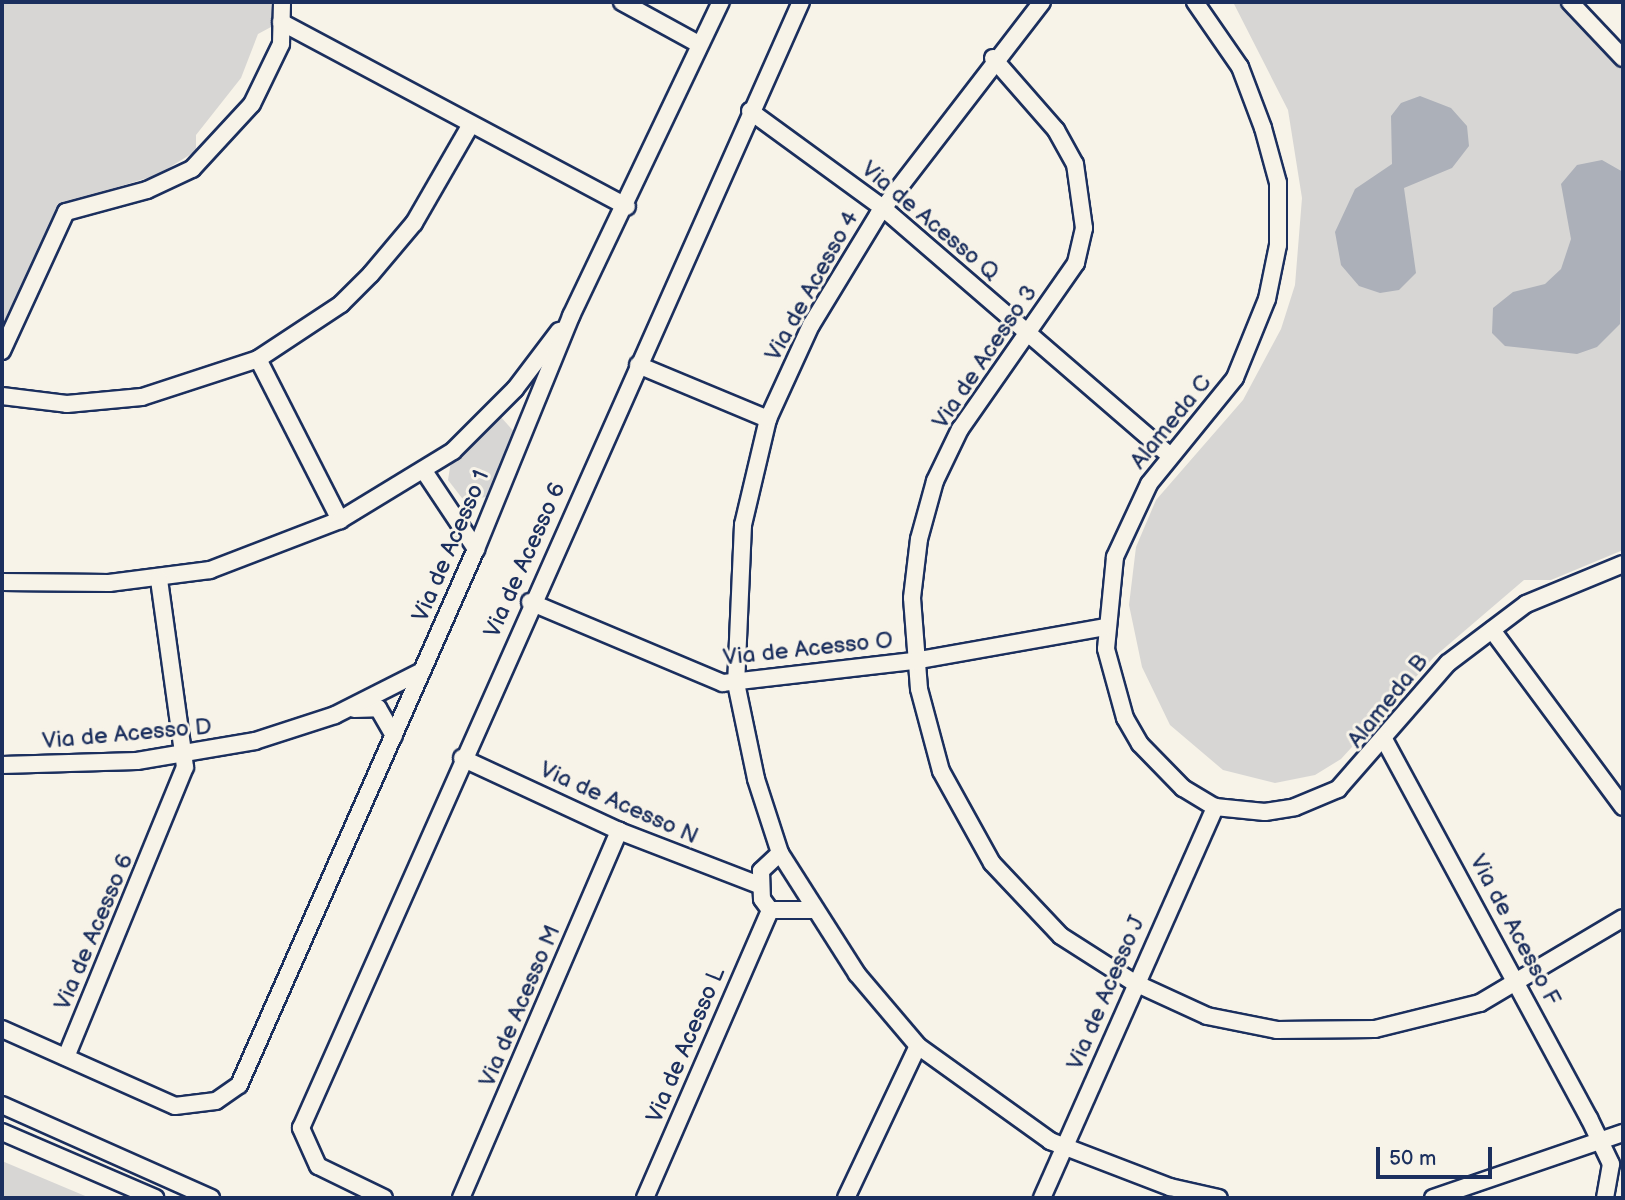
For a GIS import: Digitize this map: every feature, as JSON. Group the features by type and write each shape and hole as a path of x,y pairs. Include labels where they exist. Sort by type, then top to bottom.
{"street":[{"path":"2,351 66,212 169,181 211,152 269,75 281,22 282,2"},
{"path":"622,2 697,43"},
{"name":"Via de Acesso 1","path":"66,1057 175,1105 216,1101 239,1086 476,549 571,316 626,207 697,43 721,2"},
{"name":"Via de Acesso 6","path":"384,1198 318,1166 304,1140 301,1128 330,1053 530,602 801,2"},
{"name":"Via de Acesso 4","path":"1042,2 993,58 883,208 811,325 768,419 743,525 736,683 780,853 812,910 918,1046 995,1105 1065,1147 1219,1198"},
{"name":"Alameda C","path":"1195,2 1240,67 1262,128 1278,183 1278,245 1267,299 1240,368 1216,407 1170,456 1138,503 1115,557 1104,627 1125,718 1140,744 1183,788 1215,807"},
{"path":"1570,2 1623,58"},
{"path":"281,22 470,126 626,207"},
{"name":"Via de Acesso 3","path":"993,58 1056,130 1083,197 1076,263 1029,334 960,429 935,481 912,598 914,661 941,771 992,863 1061,936 1133,982 1207,1016 1322,1032 1434,1018 1518,982 1623,918"},
{"name":"Via de Acesso Q","path":"750,111 883,208 1170,456"},
{"path":"2,396 67,404 129,399 176,390 258,359 341,304 371,274 414,223 470,126"},
{"path":"2,582 49,587 159,579 210,570 340,520 424,471 515,389 571,316"},
{"path":"258,359 340,520"},
{"path":"638,365 768,419"},
{"path":"424,471 476,549"},
{"name":"Alameda B","path":"1215,807 1265,812 1295,807 1338,789 1385,741 1412,700 1492,630 1552,591 1623,566"},
{"path":"159,579 187,756"},
{"name":"Via de Acesso O","path":"530,602 691,674 736,683 914,661 1104,627"},
{"path":"1492,630 1623,807"},
{"name":"Via de Acesso D","path":"335,715 422,671"},
{"name":"Via de Acesso D","path":"3,767 187,756 335,715 378,708 394,736"},
{"name":"Via de Acesso F","path":"1385,741 1518,982 1611,1164 1605,1198"},
{"name":"Via de Acesso 6","path":"66,1057 187,756"},
{"name":"Via de Acesso N","path":"462,758 619,831 759,885"},
{"name":"Via de Acesso J","path":"1042,1198 1133,982 1215,807"},
{"name":"Via de Acesso M","path":"461,1198 619,831"},
{"path":"780,853 761,871 759,885 770,910 812,910"},
{"name":"Via de Acesso L","path":"645,1198 770,910"},
{"path":"2,1030 66,1057"},
{"path":"846,1198 918,1046"},
{"path":"2,1105 211,1198"},
{"path":"2,1132 155,1198"},
{"path":"1433,1198 1623,1133"}],"shaded area":[{"path":"2,2 273,2 271,27 258,34 241,78 196,135 196,151 157,175 59,205 2,330"},
{"path":"1233,2 1565,2 1623,65 1623,550 1551,580 1524,580 1434,657 1341,759 1315,775 1275,783 1223,770 1170,725 1142,667 1129,605 1136,547 1156,500 1243,400 1281,329 1295,285 1302,198 1288,110"},
{"path":"1420,96 1451,108 1467,126 1469,146 1452,168 1404,188 1416,273 1399,290 1380,293 1359,286 1341,265 1335,232 1355,189 1392,164 1391,116 1401,103"},
{"path":"1602,160 1623,172 1620,324 1597,347 1577,354 1505,346 1492,333 1493,308 1513,292 1545,284 1561,269 1571,239 1561,184 1577,165"},
{"path":"500,416 517,435 489,496 465,502 448,480 451,461"},
{"path":"2,1161 90,1198 2,1198"}]}
